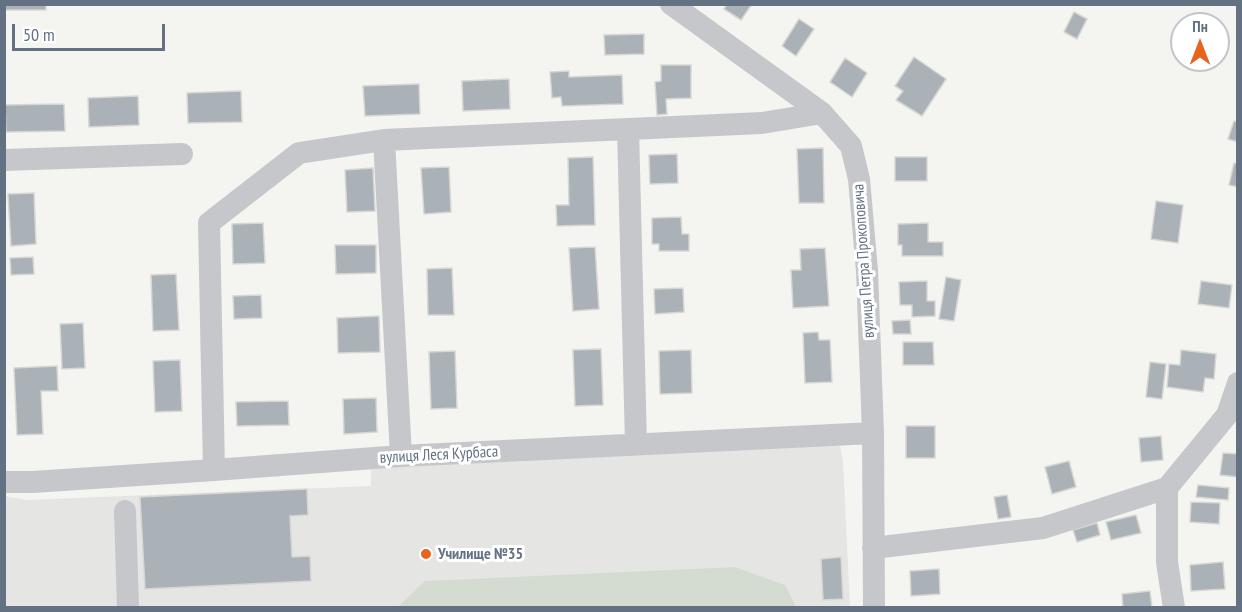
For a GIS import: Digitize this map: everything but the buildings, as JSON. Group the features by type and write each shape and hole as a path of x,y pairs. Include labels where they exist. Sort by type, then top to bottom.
{"street":[{"name":"вулиця Петра Прокоповича","path":"671,4 822,113 851,146 859,179 867,271 873,433 874,608"},
{"path":"214,470 209,223 299,153 384,140 762,123 822,113"},
{"path":"627,129 636,444"},
{"path":"384,140 400,456"},
{"path":"4,160 182,153"},
{"path":"873,548 1043,528 1167,488 1227,415 1238,383"},
{"name":"вулиця Леся Курбаса","path":"4,482 33,482 400,456 873,433"},
{"path":"1167,488 1167,562 1174,608"},
{"path":"125,511 129,608"}],"shaded area":[{"name":"Училище №35","path":"839,441 843,462 850,607 5,608 5,496 26,500 371,486 371,468"},
{"path":"735,567 785,585 796,607 398,607 425,581"}],"place":[{"name":"Училище №35","path":"426,554"}]}
